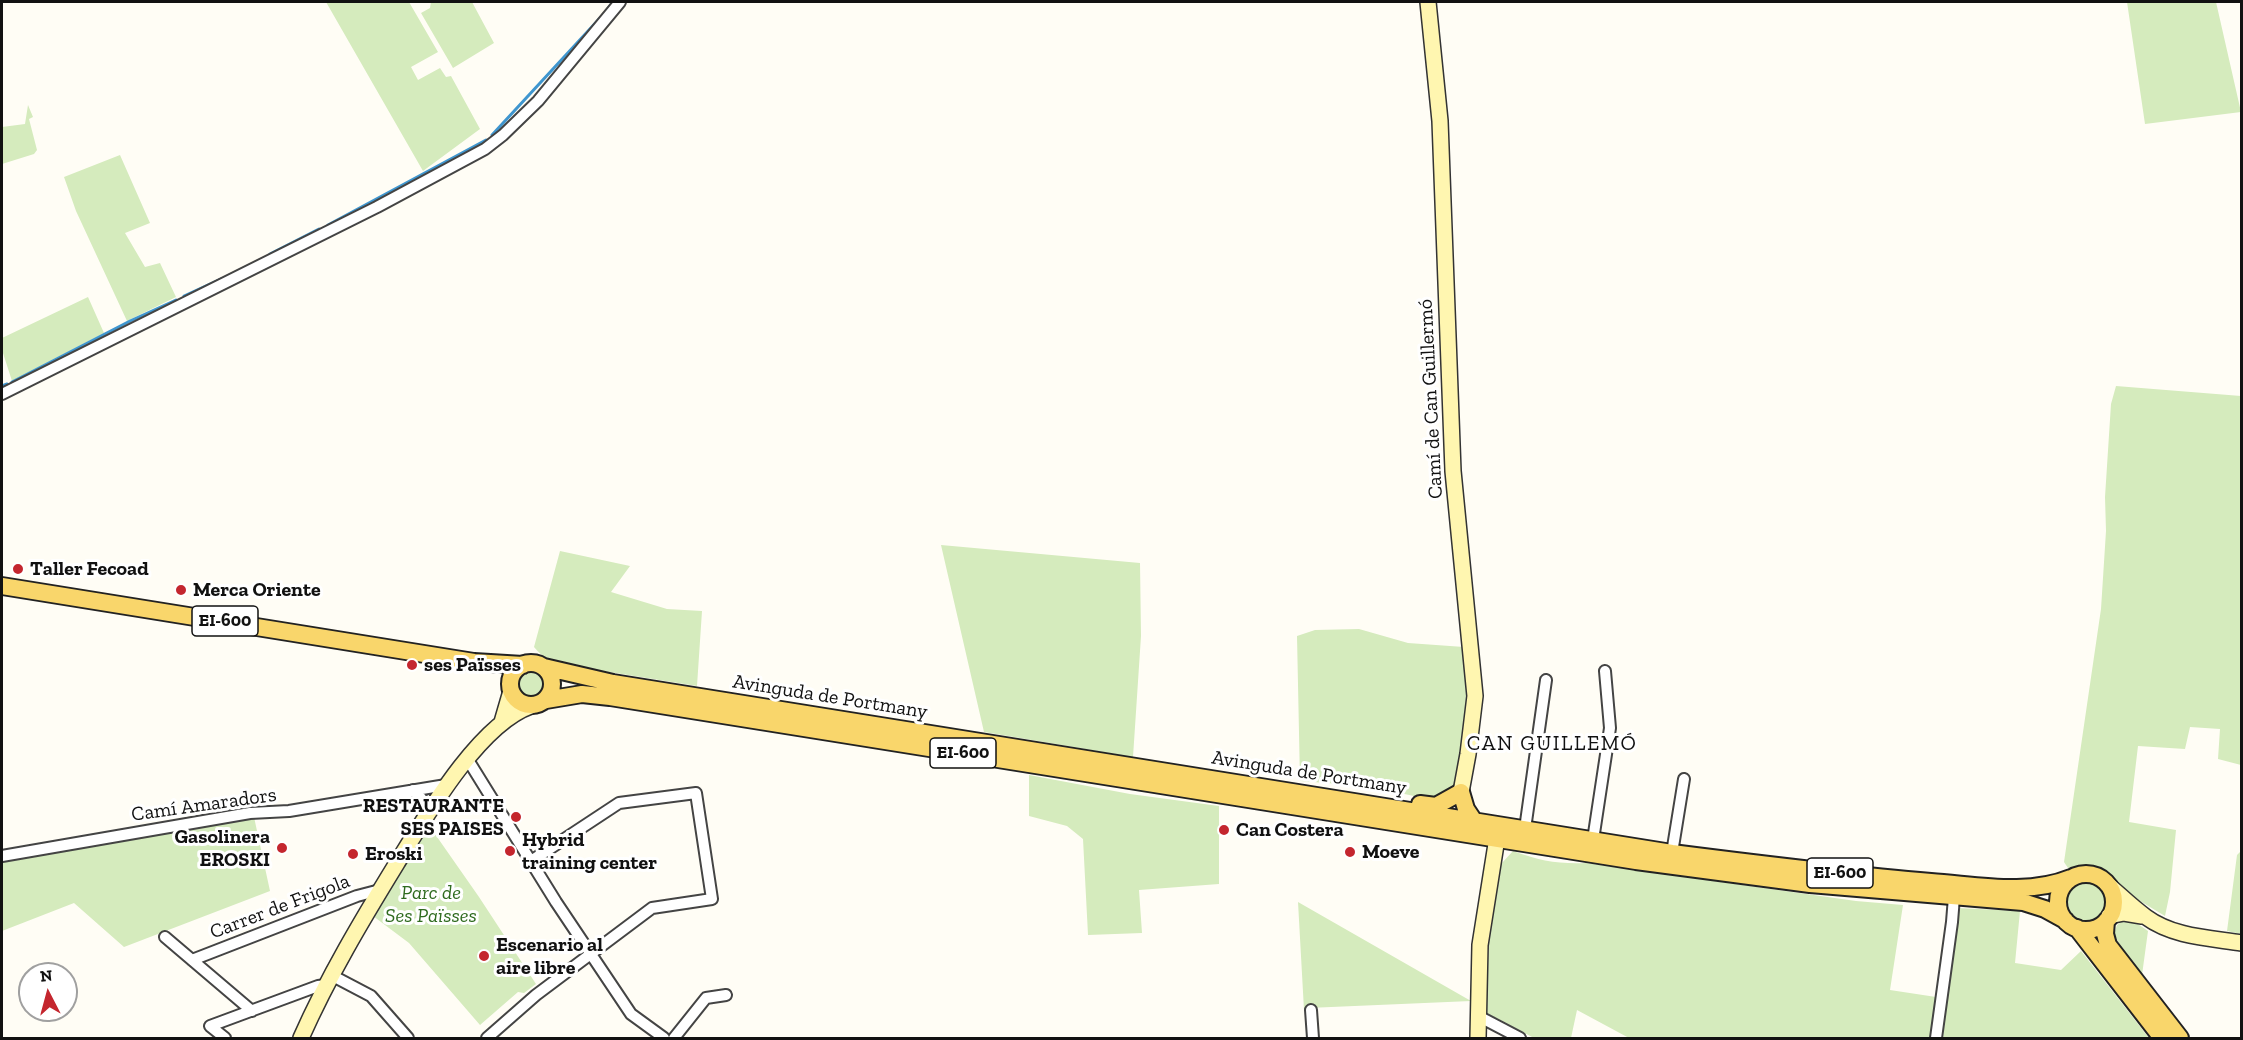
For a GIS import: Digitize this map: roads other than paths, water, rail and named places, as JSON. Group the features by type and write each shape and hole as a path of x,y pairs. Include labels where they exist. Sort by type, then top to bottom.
{"main road":[{"name":"EI-600","path":"2,586 474,662 530,663 544,667"},
{"name":"EI-600","path":"474,662 495,674 511,690 518,701 538,703"},
{"path":"511,690 513,672 523,664"},
{"path":"538,703 552,690 550,673 544,667"},
{"name":"Avinguda de Portmany","path":"544,667 613,683 1672,853 1814,871 1988,886 2036,888 2057,884 2071,878"},
{"name":"Avinguda de Portmany","path":"538,703 582,694 610,697 1745,876 2023,902 2045,909 2071,924"},
{"path":"1295,792 1328,790 1436,806 1461,792 1466,809 1474,821"},
{"name":"EI-600","path":"2106,883 2096,876 2087,874 2071,878 2062,887 2058,899 2060,912 2162,1038"},
{"path":"2106,883 2113,897 2113,909 2105,934 2108,945 2180,1038"},
{"path":"2071,924 2093,928 2108,919"}],"street":[{"path":"2,394 377,207 485,149 538,101 620,2"},
{"name":"Camí de Can Guillermó","path":"1428,2 1440,121 1453,471 1475,696 1461,792"},
{"path":"1593,840 1610,728 1605,671"},
{"path":"1525,829 1546,680"},
{"path":"502,722 511,690"},
{"path":"301,1038 329,980 380,890 446,785 502,722 513,713 538,703"},
{"path":"468,760 631,1014 663,1038"},
{"path":"1672,853 1684,779"},
{"name":"Camí Amaradors","path":"2,856 250,813 289,811 446,785"},
{"path":"413,790 421,798 428,812"},
{"path":"487,1038 532,998 652,908 712,899 696,793 618,802 531,861"},
{"path":"1478,1038 1480,945 1497,838"},
{"path":"2106,883 2145,917 2161,926 2187,935 2241,944"},
{"name":"Carrer de Frigola","path":"192,960 357,896 380,890"},
{"path":"1936,1038 1954,897"},
{"path":"2108,919 2124,913 2145,917"},
{"path":"165,937 252,1011"},
{"path":"225,1038 210,1026 329,980 371,996 408,1038"},
{"path":"674,1038 706,998 726,995"},
{"path":"1311,1010 1313,1038"},
{"path":"1478,1016 1520,1038"}],"waterway":[{"path":"607,10 613,2"},
{"path":"492,135 601,17"},
{"path":"328,225 486,140"},
{"path":"270,254 319,229"},
{"path":"184,296 221,279"},
{"path":"12,382 176,300"},
{"path":"2,386 7,384"}],"place":[{"name":"Taller Fecoad","path":"18,569"},
{"name":"Merca Oriente","path":"181,590"},
{"name":"ses Païsses","path":"412,665"},
{"name":"RESTAURANTE SES PAISES","path":"516,817"},
{"name":"Can Costera","path":"1224,830"},
{"name":"Gasolinera EROSKI","path":"282,848"},
{"name":"Hybrid training center","path":"510,851"},
{"name":"Moeve","path":"1350,852"},
{"name":"Eroski","path":"353,854"},
{"name":"Escenario al aire libre","path":"484,956"}],"district":[{"name":"CAN GUILLEMÓ","path":"1552,744"}],"park label":[{"name":"Parc de Ses Païsses","path":"431,904"}]}
